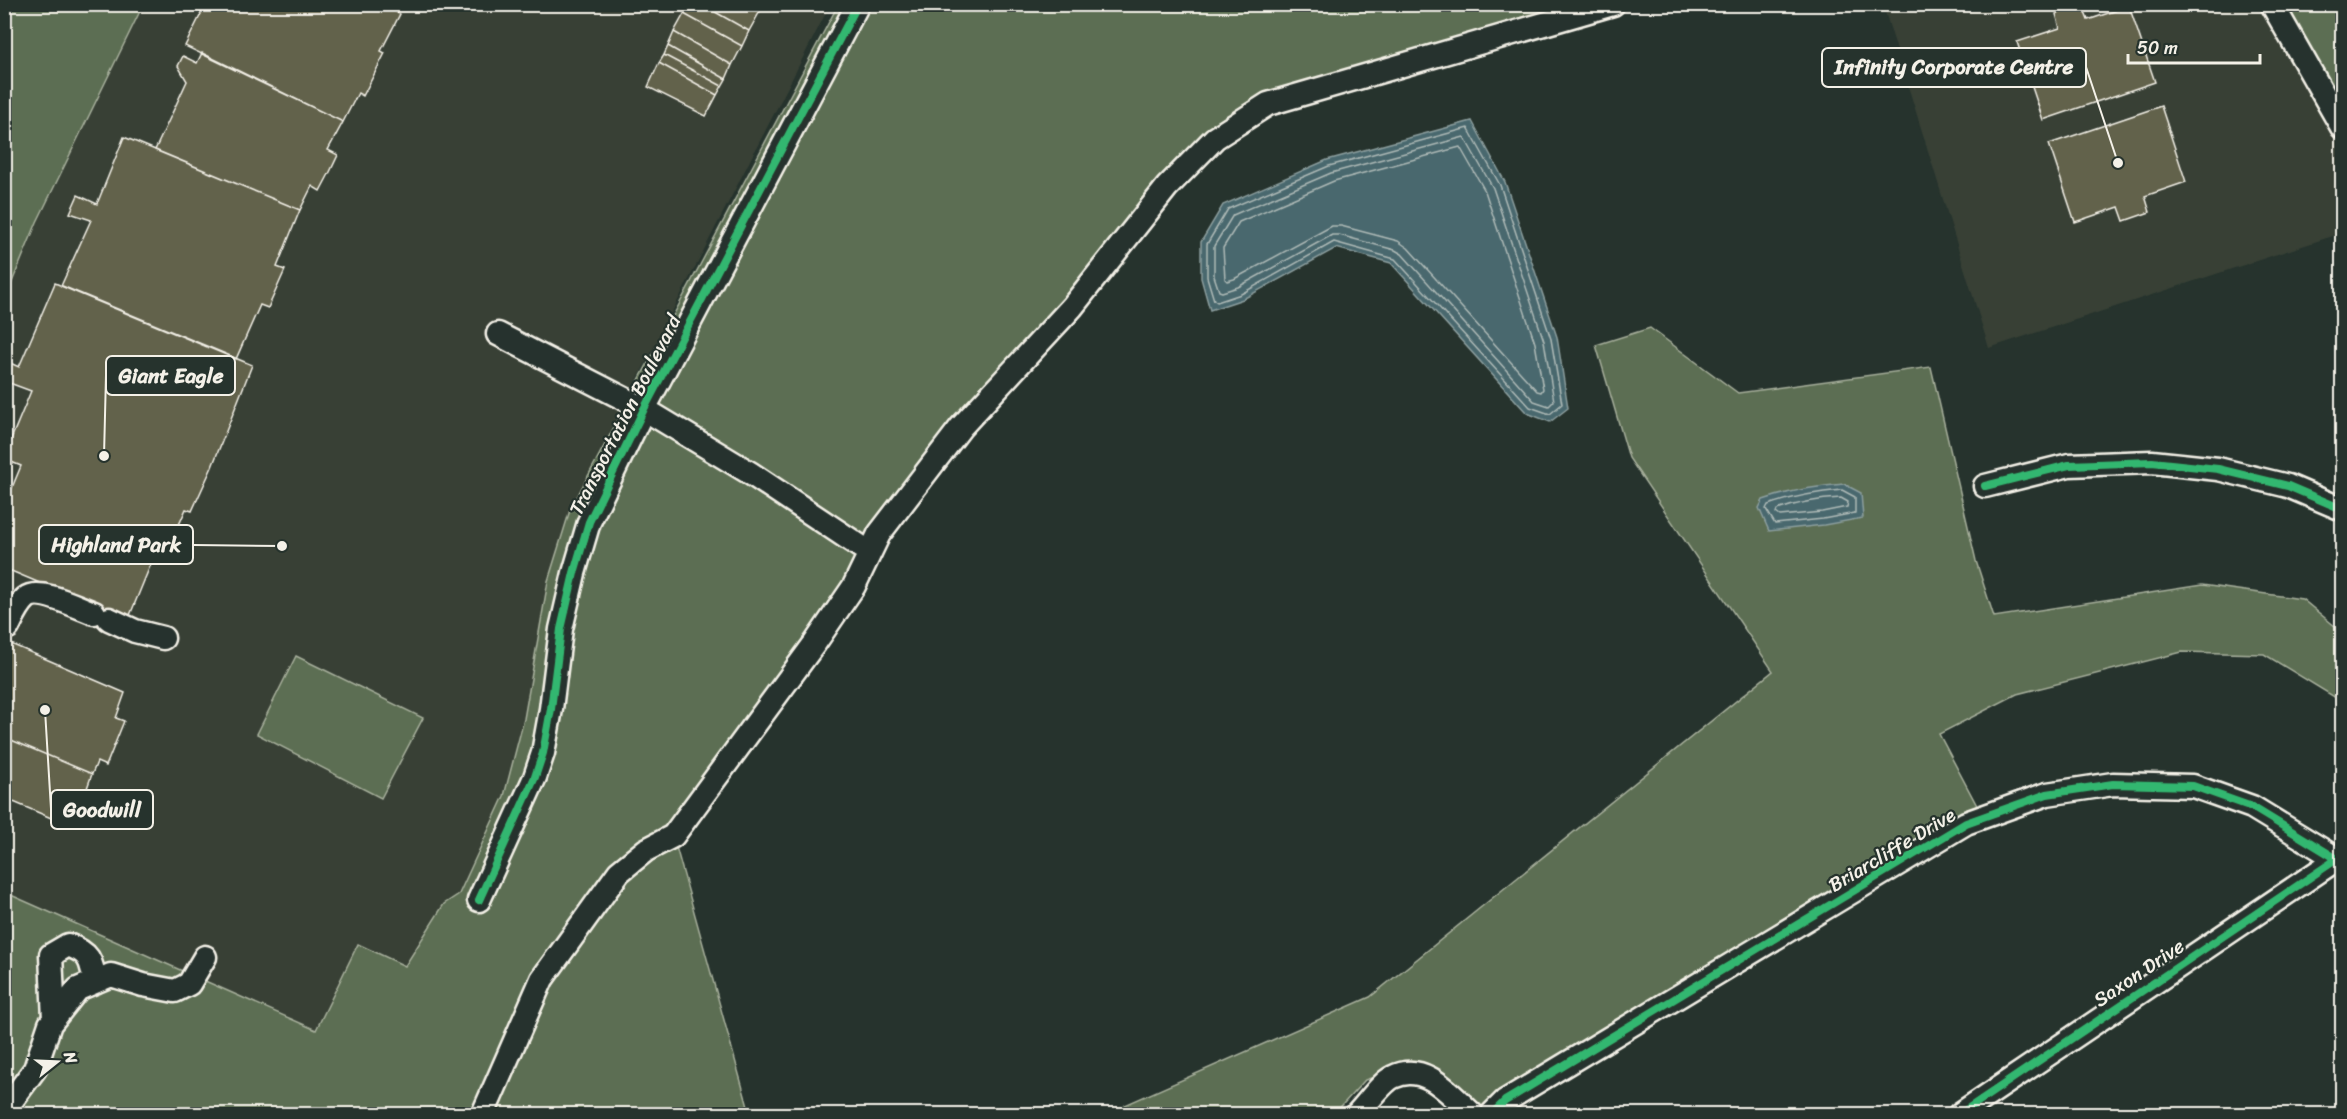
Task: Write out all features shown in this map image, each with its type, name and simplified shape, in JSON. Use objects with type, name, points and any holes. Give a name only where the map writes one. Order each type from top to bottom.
[{"type":"street","name":"Transportation Boulevard","points":[[480,900],[536,777],[543,753],[562,620],[589,522],[644,409],[858,4]]},
{"type":"street","points":[[483,1114],[542,980],[574,932],[620,872],[646,850],[672,836],[815,643],[854,586],[879,534],[961,427],[1072,307],[1167,188],[1215,138],[1268,104],[1613,4]]},
{"type":"street","points":[[2272,4],[2343,127]]},
{"type":"street","points":[[498,334],[644,409],[750,473],[870,553]]},
{"type":"street","points":[[1985,486],[2069,465],[2152,462],[2218,469],[2241,474],[2288,486],[2343,509]]},
{"type":"street","points":[[8,627],[25,599],[34,594],[45,595],[135,631],[164,638]]},
{"type":"street","name":"Briarcliffe Drive","points":[[1492,1114],[1505,1101],[1966,824],[2047,794],[2113,784],[2193,786],[2252,807],[2340,861]]},
{"type":"street","name":"Saxon Drive","points":[[1960,1114],[2340,861]]},
{"type":"street","points":[[54,1019],[51,955],[68,945],[83,950],[91,961],[95,982]]},
{"type":"street","points":[[4,1111],[35,1069],[50,1024],[78,988],[111,975],[143,985],[176,991],[189,984],[205,957]]},
{"type":"street","points":[[1357,1114],[1392,1077],[1415,1071],[1432,1078],[1473,1114]]},
{"type":"shaded area","points":[[143,5],[830,5],[570,510],[548,581],[524,719],[504,796],[459,894],[444,904],[405,967],[358,944],[316,1030],[5,908],[5,299],[37,222]]},
{"type":"shaded area","points":[[1883,5],[2272,5],[2342,127],[2342,233],[1989,348]]},
{"type":"green space","points":[[5,4],[143,5],[37,222],[5,299]]},
{"type":"green space","points":[[838,5],[1613,5],[1314,90],[1215,138],[961,427],[673,836],[750,1114],[5,1114],[4,892],[316,1030],[358,944],[405,966],[444,904],[459,894],[504,796],[524,719],[548,581],[570,510]]},
{"type":"green space","points":[[2272,5],[2342,5],[2342,127]]},
{"type":"green space","points":[[1650,328],[1738,393],[1931,367],[1976,561],[1994,617],[2202,585],[2302,599],[2342,632],[2342,688],[2336,698],[2264,654],[2182,652],[2017,694],[1939,734],[1983,817],[1505,1101],[1473,1114],[1420,1062],[1365,1080],[1334,1114],[1119,1114],[1125,1105],[1370,997],[1773,671],[1629,458],[1596,345]]},
{"type":"green space","points":[[296,656],[423,718],[381,798],[257,734]]},
{"type":"water","points":[[1472,121],[1505,182],[1557,337],[1568,408],[1550,422],[1527,413],[1391,263],[1336,248],[1243,299],[1210,310],[1201,278],[1201,242],[1223,205],[1327,160]]},
{"type":"water","points":[[1844,484],[1861,493],[1863,518],[1769,531],[1759,508],[1763,500],[1803,489]]},
{"type":"building","points":[[188,4],[382,4],[400,14],[381,51],[385,53],[363,96],[358,93],[343,122],[185,46],[201,14]]},
{"type":"building","points":[[689,4],[701,4],[749,31],[742,46],[684,14]]},
{"type":"building","points":[[701,4],[764,4],[749,31]]},
{"type":"building","points":[[2082,5],[2088,20],[2129,6],[2155,82],[2043,120],[2017,42],[2060,28],[2056,14]]},
{"type":"building","points":[[684,14],[742,46],[732,65],[674,32]]},
{"type":"building","points":[[674,32],[732,65],[726,79],[668,46]]},
{"type":"building","points":[[668,46],[726,79],[722,86],[664,55]]},
{"type":"building","points":[[202,53],[343,122],[328,150],[338,155],[329,174],[320,191],[312,186],[300,210],[155,150],[187,81],[178,66],[183,56],[197,63]]},
{"type":"building","points":[[664,55],[722,86],[717,95],[659,63]]},
{"type":"building","points":[[659,63],[717,95],[706,116],[648,87]]},
{"type":"building","points":[[2161,106],[2186,182],[2145,196],[2150,212],[2124,221],[2119,207],[2075,222],[2049,144]]},
{"type":"building","points":[[124,137],[300,210],[277,267],[285,270],[268,308],[260,305],[236,359],[61,286],[91,220],[70,213],[78,195],[97,204]]},
{"type":"building","points":[[55,283],[252,365],[192,511],[186,509],[174,536],[164,532],[128,620],[106,629],[91,623],[97,607],[4,568],[4,507],[21,466],[4,459],[4,456],[31,391],[4,381],[4,372],[8,362],[19,367]]},
{"type":"building","points":[[4,641],[125,693],[116,718],[124,721],[106,766],[97,762],[92,774],[4,737]]},
{"type":"building","points":[[4,737],[92,774],[78,814],[76,813],[70,826],[4,798]]},
{"type":"cycle path","points":[[479,900],[535,777],[543,753],[561,629],[589,522],[644,409],[858,4]]},
{"type":"cycle path","points":[[1985,486],[2069,465],[2152,462],[2218,469],[2288,486],[2342,509]]},
{"type":"cycle path","points":[[1492,1114],[1505,1101],[1966,823],[2047,794],[2113,784],[2193,786],[2252,807],[2342,862]]},
{"type":"cycle path","points":[[1960,1114],[2337,859]]},
{"type":"place","name":"Infinity Corporate Centre","points":[[2118,163]]},
{"type":"place","name":"Giant Eagle","points":[[104,456]]},
{"type":"place","name":"Highland Park","points":[[282,546]]},
{"type":"place","name":"Goodwill","points":[[45,710]]}]
